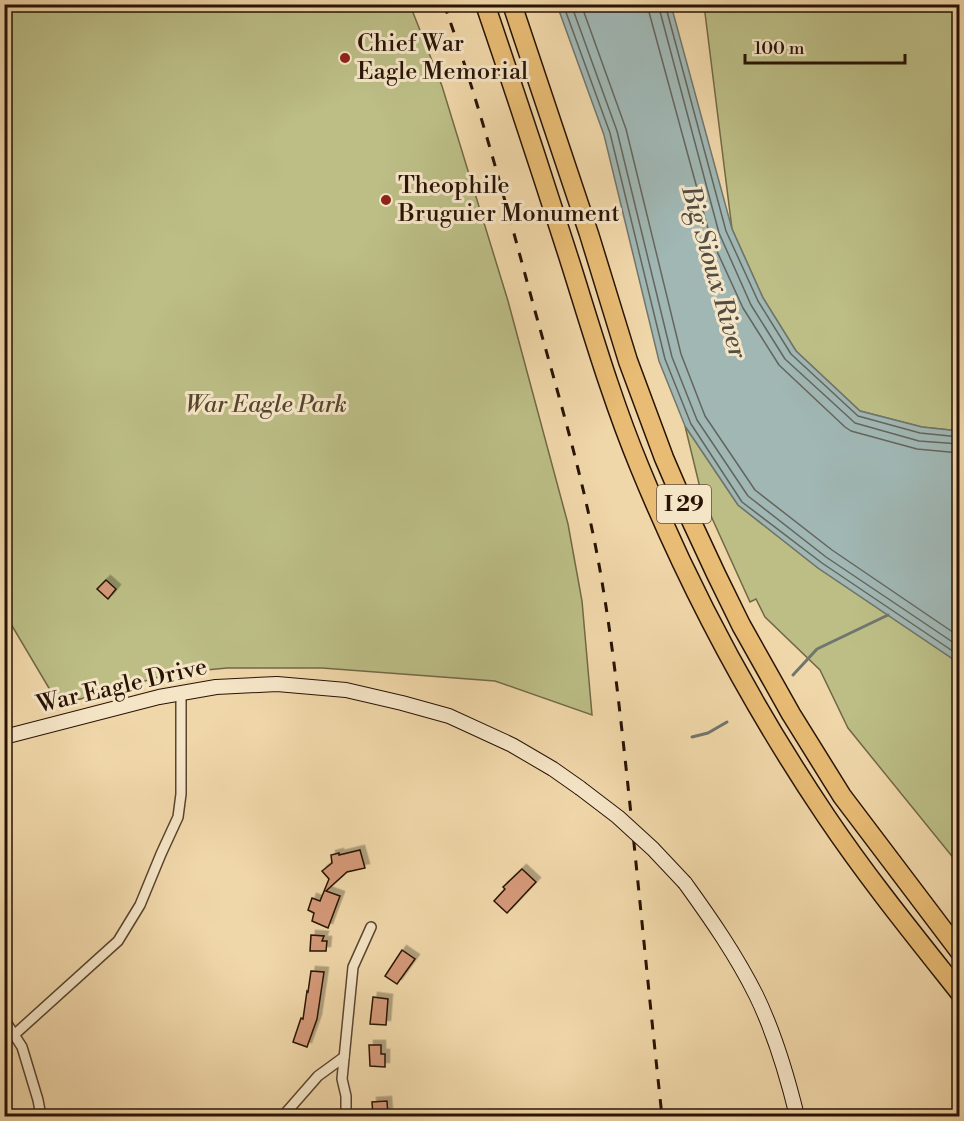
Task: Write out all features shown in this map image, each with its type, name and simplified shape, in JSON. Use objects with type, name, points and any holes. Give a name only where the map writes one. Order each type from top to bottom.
[{"type":"highway","name":"I 29","points":[[485,4],[602,365],[639,467],[675,549],[742,681],[827,818],[894,911],[960,993]]},
{"type":"highway","name":"I 29","points":[[512,4],[589,234],[628,361],[688,516],[741,625],[790,714],[842,796],[960,952]]},
{"type":"main road","name":"War Eagle Drive","points":[[4,737],[159,696],[216,687],[277,684],[346,690],[402,703],[449,716],[512,745],[553,769],[618,817],[685,883],[726,942],[756,995],[778,1049],[797,1116]]},
{"type":"street","points":[[14,1035],[118,941],[140,905],[178,817],[181,794],[181,693]]},
{"type":"street","points":[[346,1116],[346,1096],[342,1079],[353,967],[371,927]]},
{"type":"street","points":[[4,1019],[21,1047],[41,1116]]},
{"type":"street","points":[[283,1116],[318,1076],[344,1057]]},
{"type":"green space","name":"War Eagle Park","points":[[5,5],[410,5],[442,86],[508,301],[568,524],[582,601],[592,715],[495,681],[322,668],[227,668],[185,672],[59,705],[5,614]]},
{"type":"green space","points":[[704,5],[959,5],[959,431],[922,427],[860,411],[796,351],[763,298],[732,229]]},
{"type":"green space","points":[[685,426],[738,505],[818,568],[959,663],[959,863],[848,728],[820,670],[765,617],[756,599],[750,602],[702,496]]},
{"type":"water","name":"Big Sioux River","points":[[557,5],[671,5],[732,229],[763,298],[796,351],[860,411],[922,427],[959,431],[959,663],[818,568],[738,505],[685,426],[659,361],[604,135]]},
{"type":"building","points":[[106,580],[116,589],[108,599],[97,589]]},
{"type":"building","points":[[360,850],[365,868],[347,872],[326,891],[340,896],[328,928],[312,921],[314,913],[308,910],[312,898],[320,901],[329,879],[322,871],[332,863],[331,855]]},
{"type":"building","points":[[522,869],[536,882],[507,913],[494,901],[505,889],[503,887]]},
{"type":"building","points":[[311,935],[324,936],[322,941],[327,941],[326,951],[310,951]]},
{"type":"building","points":[[402,950],[415,959],[397,984],[385,976]]},
{"type":"building","points":[[311,971],[324,972],[317,1019],[307,1047],[293,1042],[301,1018],[303,1019]]},
{"type":"building","points":[[373,997],[388,999],[386,1025],[370,1024]]},
{"type":"building","points":[[369,1045],[381,1045],[381,1054],[385,1054],[385,1067],[370,1066]]},
{"type":"building","points":[[387,1101],[388,1116],[373,1116],[372,1102]]},
{"type":"waterway","points":[[793,675],[817,649],[888,615]]},
{"type":"waterway","points":[[692,737],[708,733],[727,722]]},
{"type":"railway","points":[[444,4],[503,195],[574,451],[591,522],[610,635],[620,717],[662,1116]]},
{"type":"place","name":"Chief War Eagle Memorial","points":[[345,58]]},
{"type":"place","name":"Theophile Bruguier Monument","points":[[386,200]]}]
